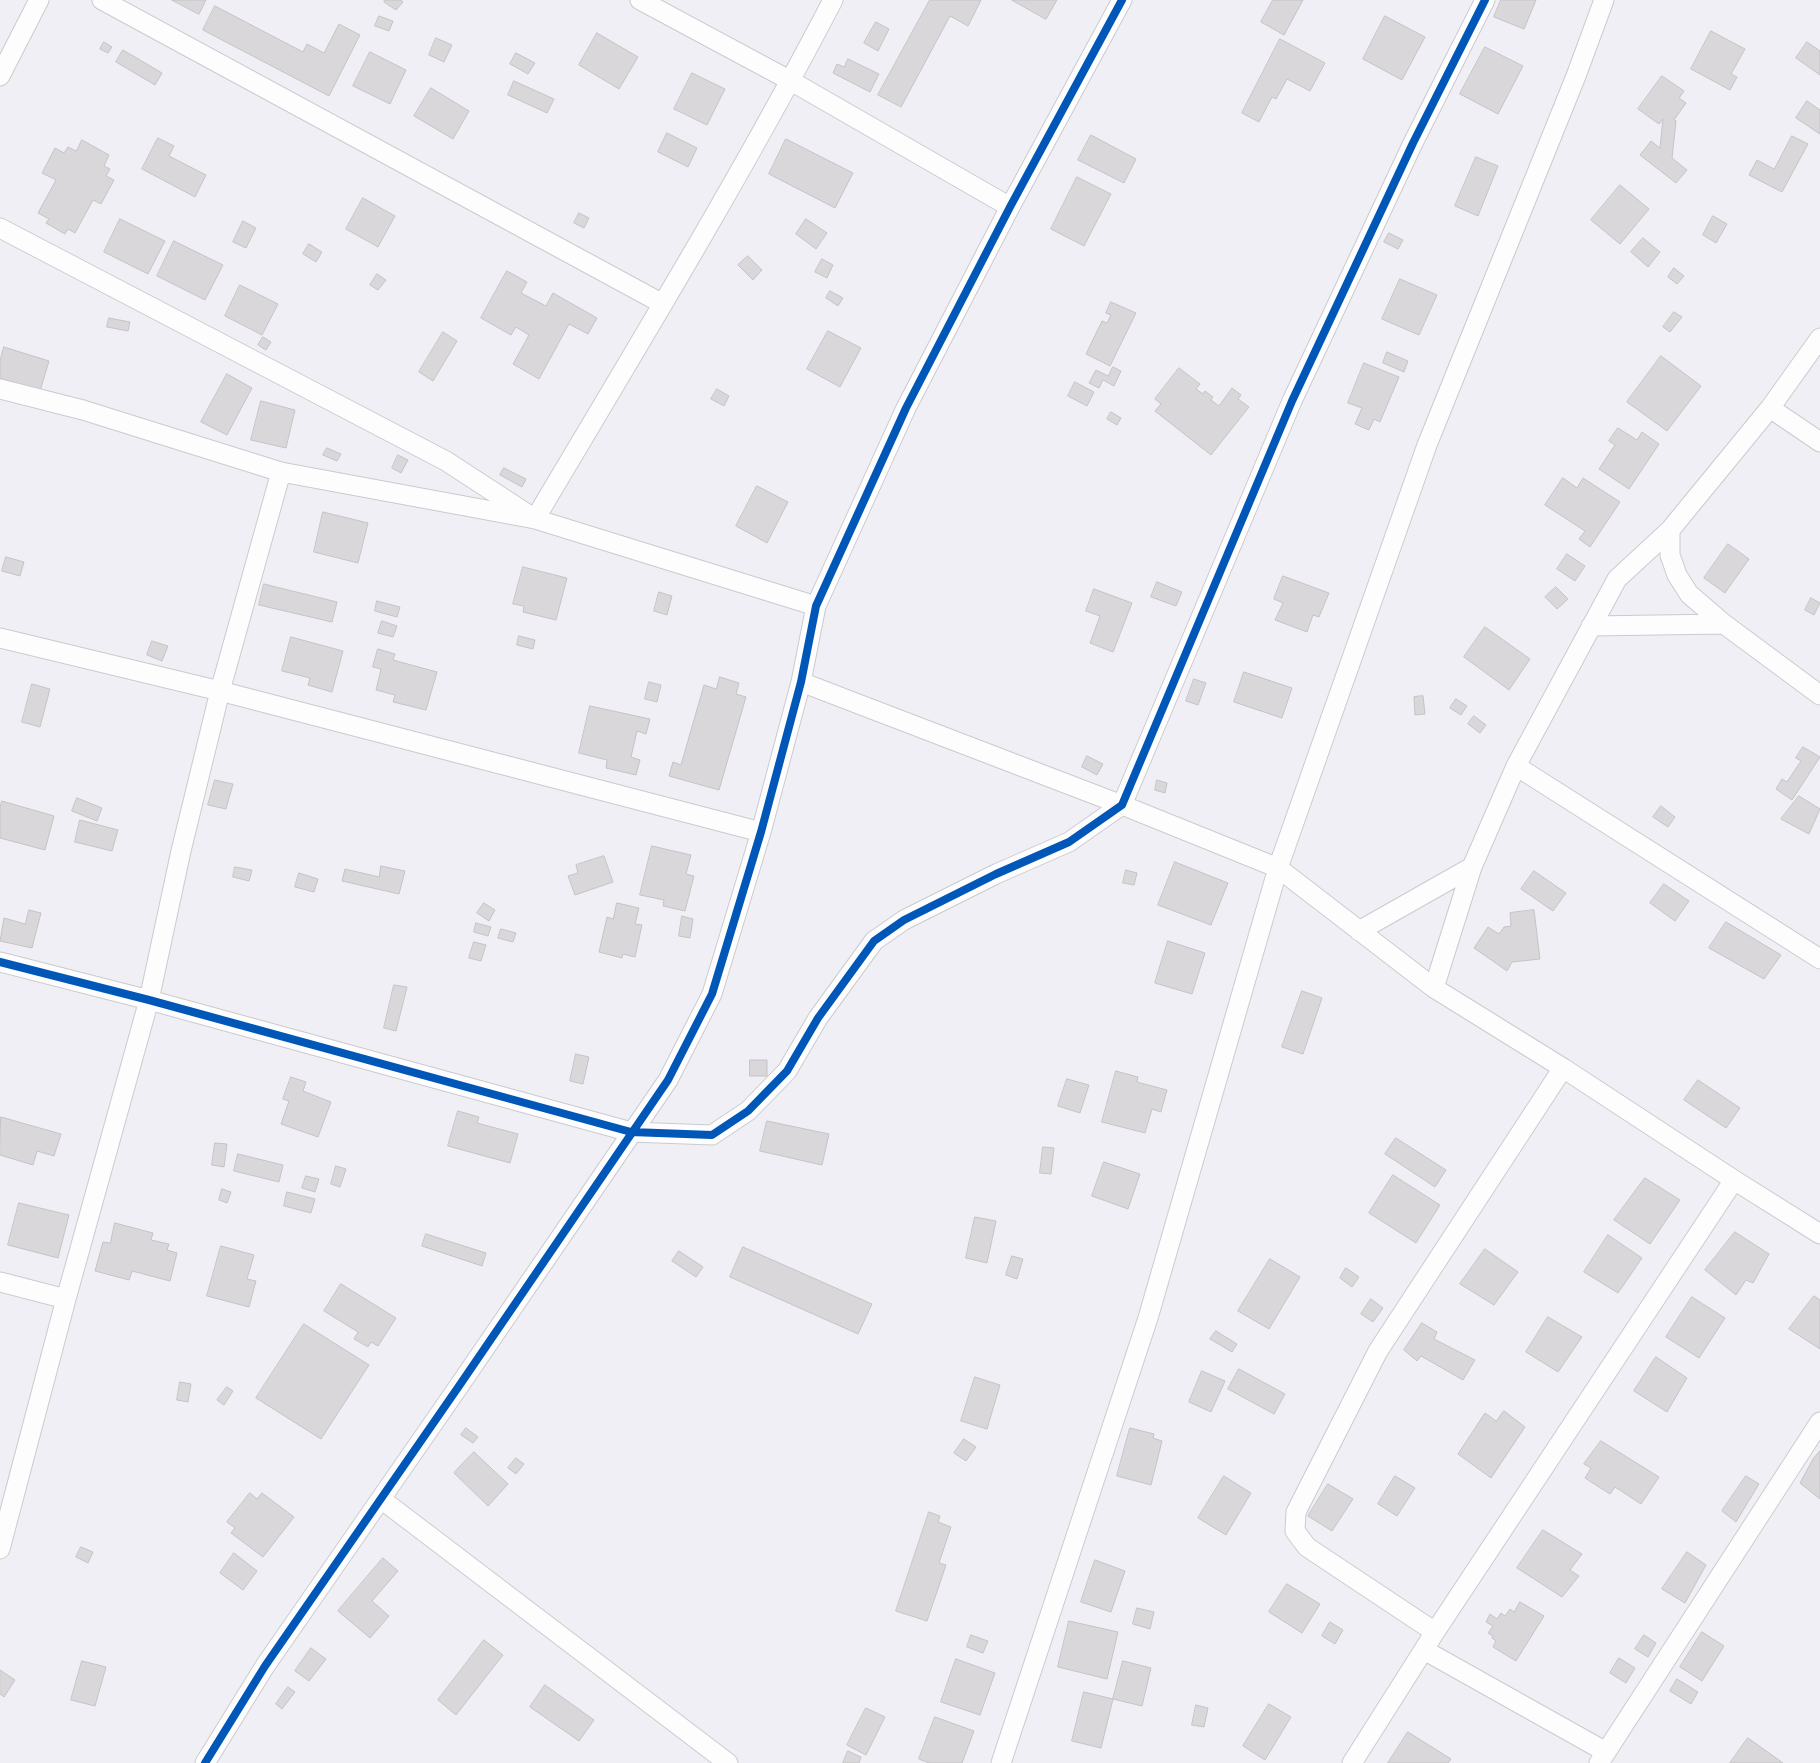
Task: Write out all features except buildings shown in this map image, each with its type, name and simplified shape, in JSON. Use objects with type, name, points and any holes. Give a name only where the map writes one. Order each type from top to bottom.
[{"type":"street","points":[[0,76],[39,0]]},
{"type":"street","points":[[102,0],[663,304]]},
{"type":"street","points":[[640,0],[791,81],[1010,207]]},
{"type":"street","points":[[535,519],[663,304],[791,81],[833,0]]},
{"type":"street","points":[[204,1763],[265,1666],[668,1080],[712,994],[761,832],[801,682],[816,606],[906,408],[1010,207],[1122,0]]},
{"type":"street","points":[[0,962],[149,1000],[631,1132],[712,1135],[748,1111],[787,1072],[818,1018],[874,941],[904,920],[1069,842],[1122,805],[1292,401],[1413,143],[1485,0]]},
{"type":"street","points":[[1001,1763],[1148,1318],[1278,868],[1427,445],[1576,76],[1604,0]]},
{"type":"street","points":[[0,228],[446,461],[535,519]]},
{"type":"street","points":[[1434,988],[1472,867],[1516,766],[1617,579],[1670,530],[1770,408],[1820,338]]},
{"type":"street","points":[[0,389],[83,410],[281,472],[535,519],[816,606]]},
{"type":"street","points":[[1770,408],[1820,442]]},
{"type":"street","points":[[0,1550],[66,1299],[149,1000],[181,851],[220,691],[281,472]]},
{"type":"street","points":[[1670,530],[1670,555],[1677,575],[1689,594],[1724,624],[1820,695]]},
{"type":"street","points":[[1591,626],[1724,624]]},
{"type":"street","points":[[0,638],[220,691],[761,832]]},
{"type":"street","points":[[801,682],[1122,805],[1278,868],[1434,988],[1563,1068],[1820,1234]]},
{"type":"street","points":[[1516,766],[1820,959]]},
{"type":"street","points":[[1360,931],[1472,867]]},
{"type":"street","points":[[1435,1632],[1307,1547],[1295,1531],[1296,1512],[1378,1351],[1563,1068]]},
{"type":"street","points":[[1352,1763],[1435,1632],[1734,1180]]},
{"type":"street","points":[[0,1282],[66,1299]]},
{"type":"street","points":[[1424,1650],[1603,1758],[1820,1422]]},
{"type":"street","points":[[381,1499],[728,1763]]},
{"type":"cycle path","points":[[205,1763],[265,1666],[668,1080],[712,994],[761,832],[801,682],[816,606],[906,408],[1010,207],[1122,0]]},
{"type":"cycle path","points":[[0,962],[149,1000],[631,1132],[712,1135],[748,1111],[787,1071],[818,1018],[874,941],[904,920],[996,874],[1069,842],[1122,805],[1292,401],[1413,143],[1485,0]]}]
